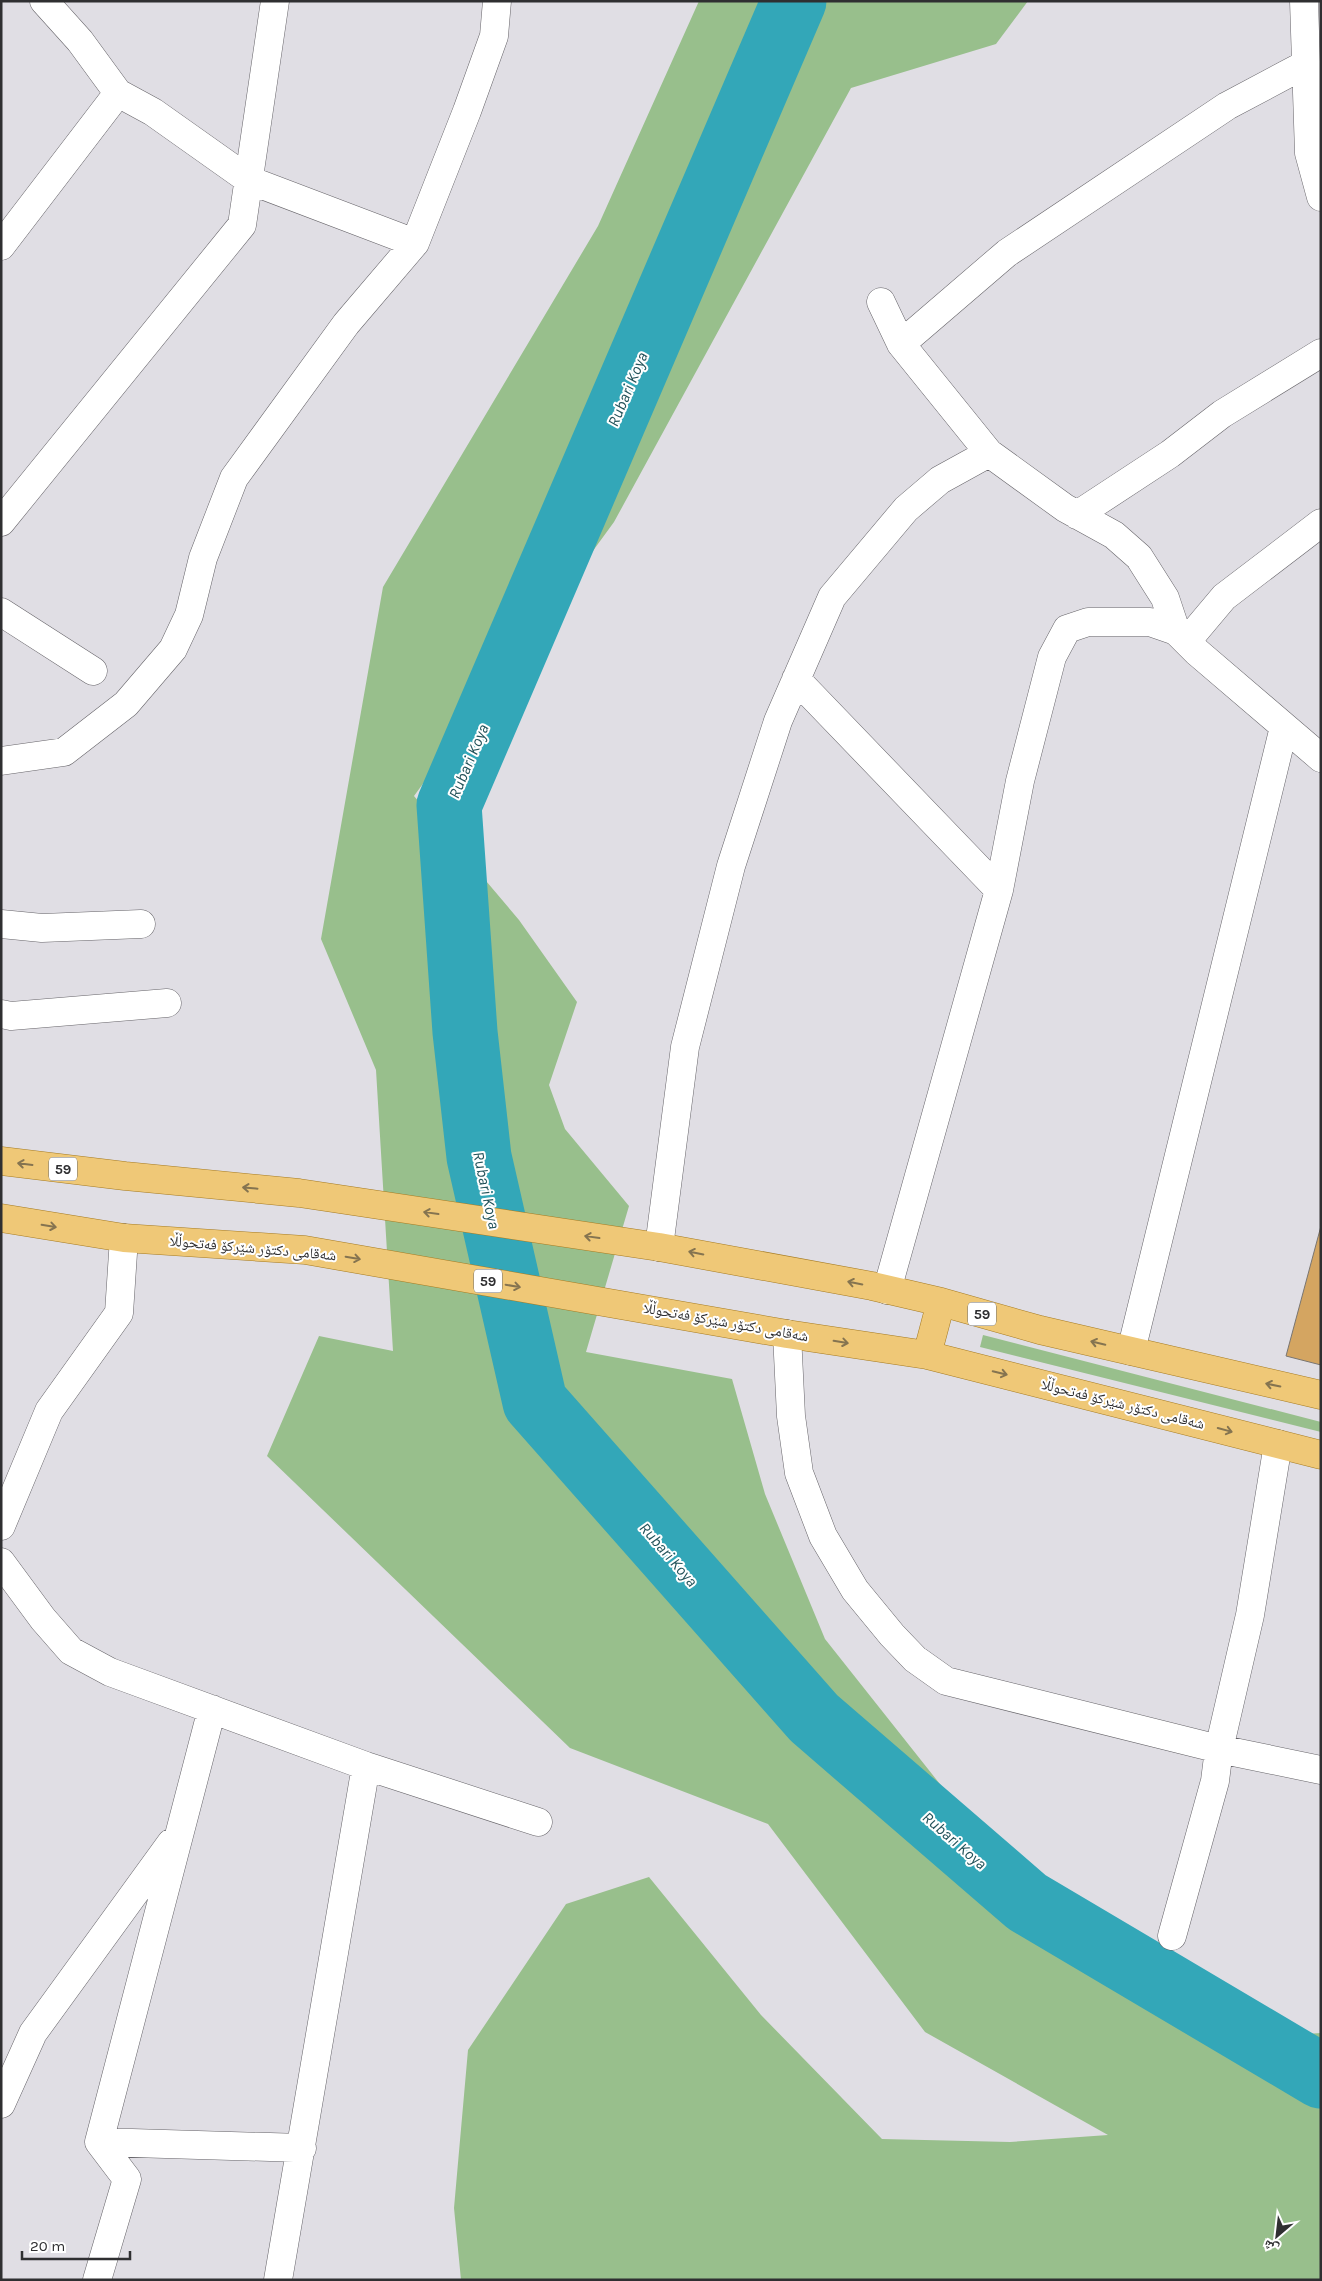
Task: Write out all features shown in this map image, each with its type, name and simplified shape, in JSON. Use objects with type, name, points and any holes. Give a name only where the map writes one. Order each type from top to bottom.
[{"type":"main road","name":"59","points":[[1,1161],[125,1176],[299,1193],[650,1245],[941,1302],[1040,1330],[1321,1395]]},
{"type":"main road","name":"59","points":[[1,1218],[124,1238]]},
{"type":"main road","name":"شەقامی دکتۆر شێرکۆ فەتحوڵڵا","points":[[124,1238],[305,1250],[787,1334],[927,1355],[1321,1455]]},
{"type":"main road","points":[[927,1355],[941,1302]]},
{"type":"street","points":[[44,1],[80,41],[118,93],[152,112],[249,180],[415,243]]},
{"type":"street","points":[[1,522],[242,225],[275,1]]},
{"type":"street","points":[[1,761],[64,752],[126,704],[173,649],[189,615],[203,558],[234,478],[346,324],[415,243],[467,111],[494,36],[497,1]]},
{"type":"street","points":[[1304,1],[1309,153],[1321,197]]},
{"type":"street","points":[[902,344],[1007,253],[1227,106],[1306,64]]},
{"type":"street","points":[[1,246],[118,93]]},
{"type":"street","points":[[881,302],[902,344],[989,453],[1017,476],[1077,515],[1114,535],[1139,557],[1165,598],[1182,636]]},
{"type":"street","points":[[1077,515],[1170,454],[1222,414],[1321,353]]},
{"type":"street","points":[[650,1245],[685,1047],[732,866],[778,721],[832,597],[906,509],[940,480],[989,453]]},
{"type":"street","points":[[1182,636],[1224,597],[1321,523]]},
{"type":"street","points":[[1,612],[93,671]]},
{"type":"street","points":[[887,1290],[999,890],[1020,780],[1052,657],[1067,629],[1088,622],[1150,622],[1182,636],[1321,758]]},
{"type":"street","points":[[796,679],[999,890]]},
{"type":"street","points":[[1131,1351],[1284,726]]},
{"type":"street","points":[[1,924],[42,928],[141,924]]},
{"type":"street","points":[[1,1014],[11,1016],[168,1003]]},
{"type":"street","points":[[1,1526],[49,1411],[119,1313],[124,1238]]},
{"type":"street","points":[[787,1334],[791,1416],[799,1473],[823,1536],[855,1590],[892,1635],[914,1658],[946,1682],[1219,1749],[1321,1770]]},
{"type":"street","points":[[1172,1936],[1215,1781],[1219,1749],[1250,1615],[1278,1444]]},
{"type":"street","points":[[1,1562],[43,1619],[71,1651],[110,1672],[366,1766],[538,1822]]},
{"type":"street","points":[[99,2142],[212,1710]]},
{"type":"street","points":[[278,2280],[366,1766]]},
{"type":"street","points":[[1,2104],[33,2034],[181,1830]]},
{"type":"street","points":[[99,2142],[302,2148]]},
{"type":"street","points":[[98,2280],[127,2179],[99,2142]]},
{"type":"green space","points":[[699,1],[1028,1],[996,44],[851,88],[614,522],[414,796],[519,920],[577,1002],[549,1085],[565,1129],[629,1206],[586,1352],[732,1379],[765,1494],[825,1639],[1012,1875],[1290,2035],[1321,2033],[1321,2280],[461,2280],[454,2208],[468,2050],[566,1904],[649,1877],[761,2015],[882,2139],[1010,2142],[1108,2135],[925,2032],[768,1824],[570,1748],[267,1456],[319,1336],[393,1351],[376,1070],[321,939],[383,587],[598,226]]},
{"type":"green space","points":[[983,1335],[1321,1422],[1321,1432],[980,1347]]},
{"type":"building","points":[[1321,1226],[1321,1365],[1286,1356]]},
{"type":"waterway","name":"Rubari Koya","points":[[794,1],[449,805],[465,1032],[479,1157],[535,1402],[814,1718],[1027,1902],[1321,2076]]}]
